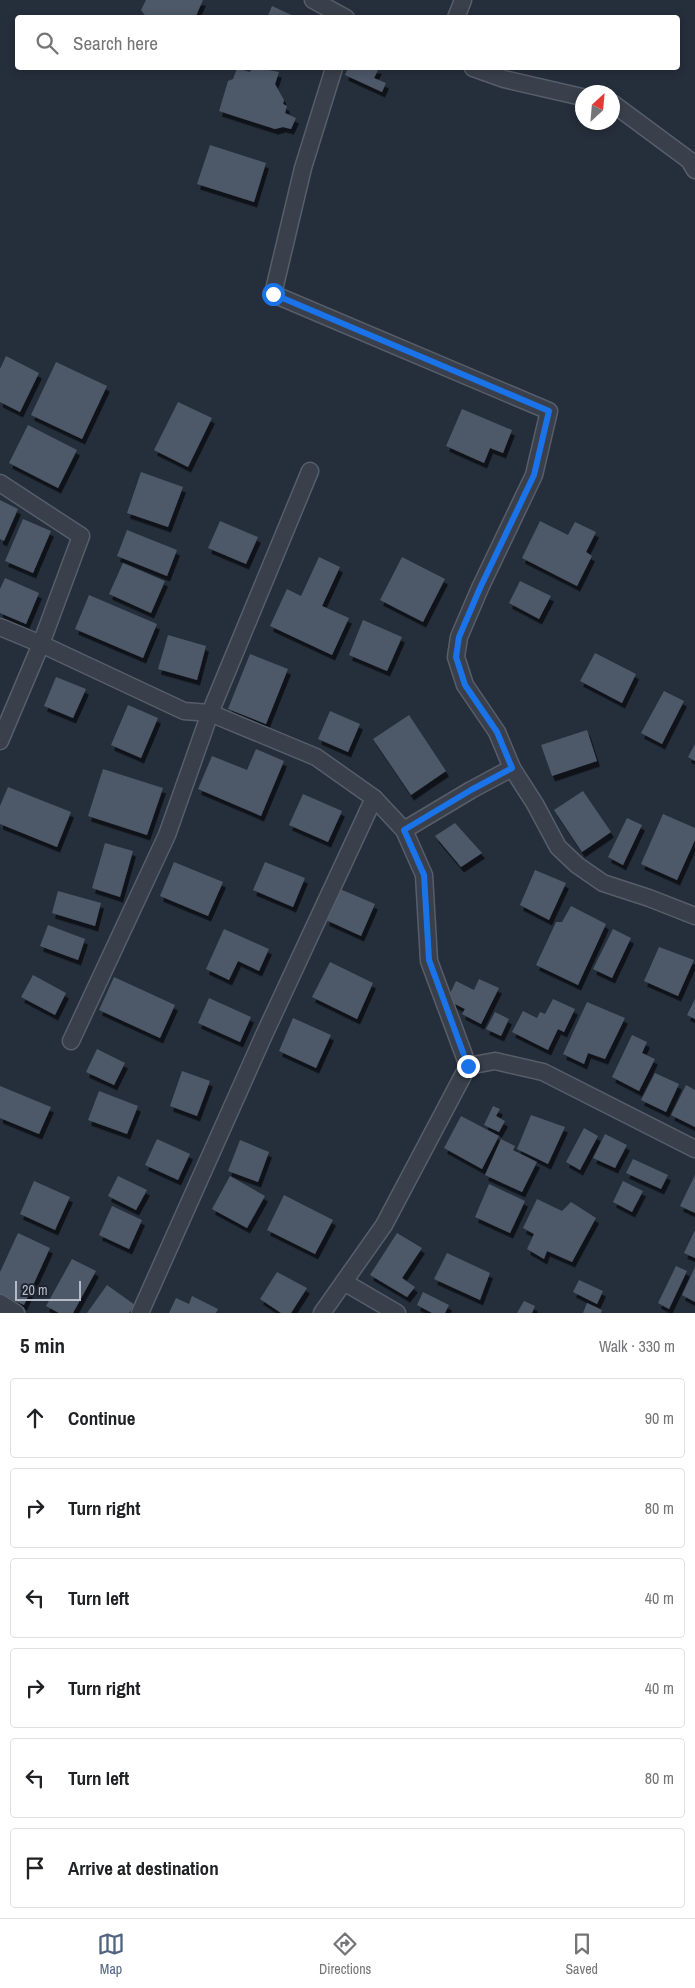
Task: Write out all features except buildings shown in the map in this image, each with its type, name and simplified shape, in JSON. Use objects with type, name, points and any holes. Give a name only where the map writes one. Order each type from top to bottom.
[{"type":"street","points":[[313,0],[340,15]]},
{"type":"street","points":[[457,15],[463,0]]},
{"type":"street","points":[[333,70],[303,168],[273,294],[549,411],[534,475],[476,596],[459,637],[456,657],[465,685],[497,732],[512,768],[535,804],[558,847],[578,865],[603,883],[695,916]]},
{"type":"street","points":[[479,70],[504,79],[575,94]]},
{"type":"street","points":[[620,109],[693,162]]},
{"type":"street","points":[[71,1041],[167,835],[210,713],[310,471]]},
{"type":"street","points":[[0,483],[80,536],[41,644],[0,741]]},
{"type":"street","points":[[0,627],[41,644],[184,711],[210,713],[316,757],[374,798],[404,830],[424,875],[429,960],[468,1066],[384,1225],[322,1313]]},
{"type":"street","points":[[404,830],[512,768]]},
{"type":"street","points":[[140,1313],[264,1035],[374,798]]},
{"type":"street","points":[[468,1066],[495,1060],[543,1072],[695,1149]]},
{"type":"street","points":[[344,1282],[397,1313]]},
{"type":"street","points":[[0,1303],[16,1313]]},
{"type":"route","points":[[273,294],[549,411],[534,475],[480,588],[459,637],[456,657],[465,685],[497,732],[512,768],[404,830],[424,875],[429,960],[468,1066]]}]
